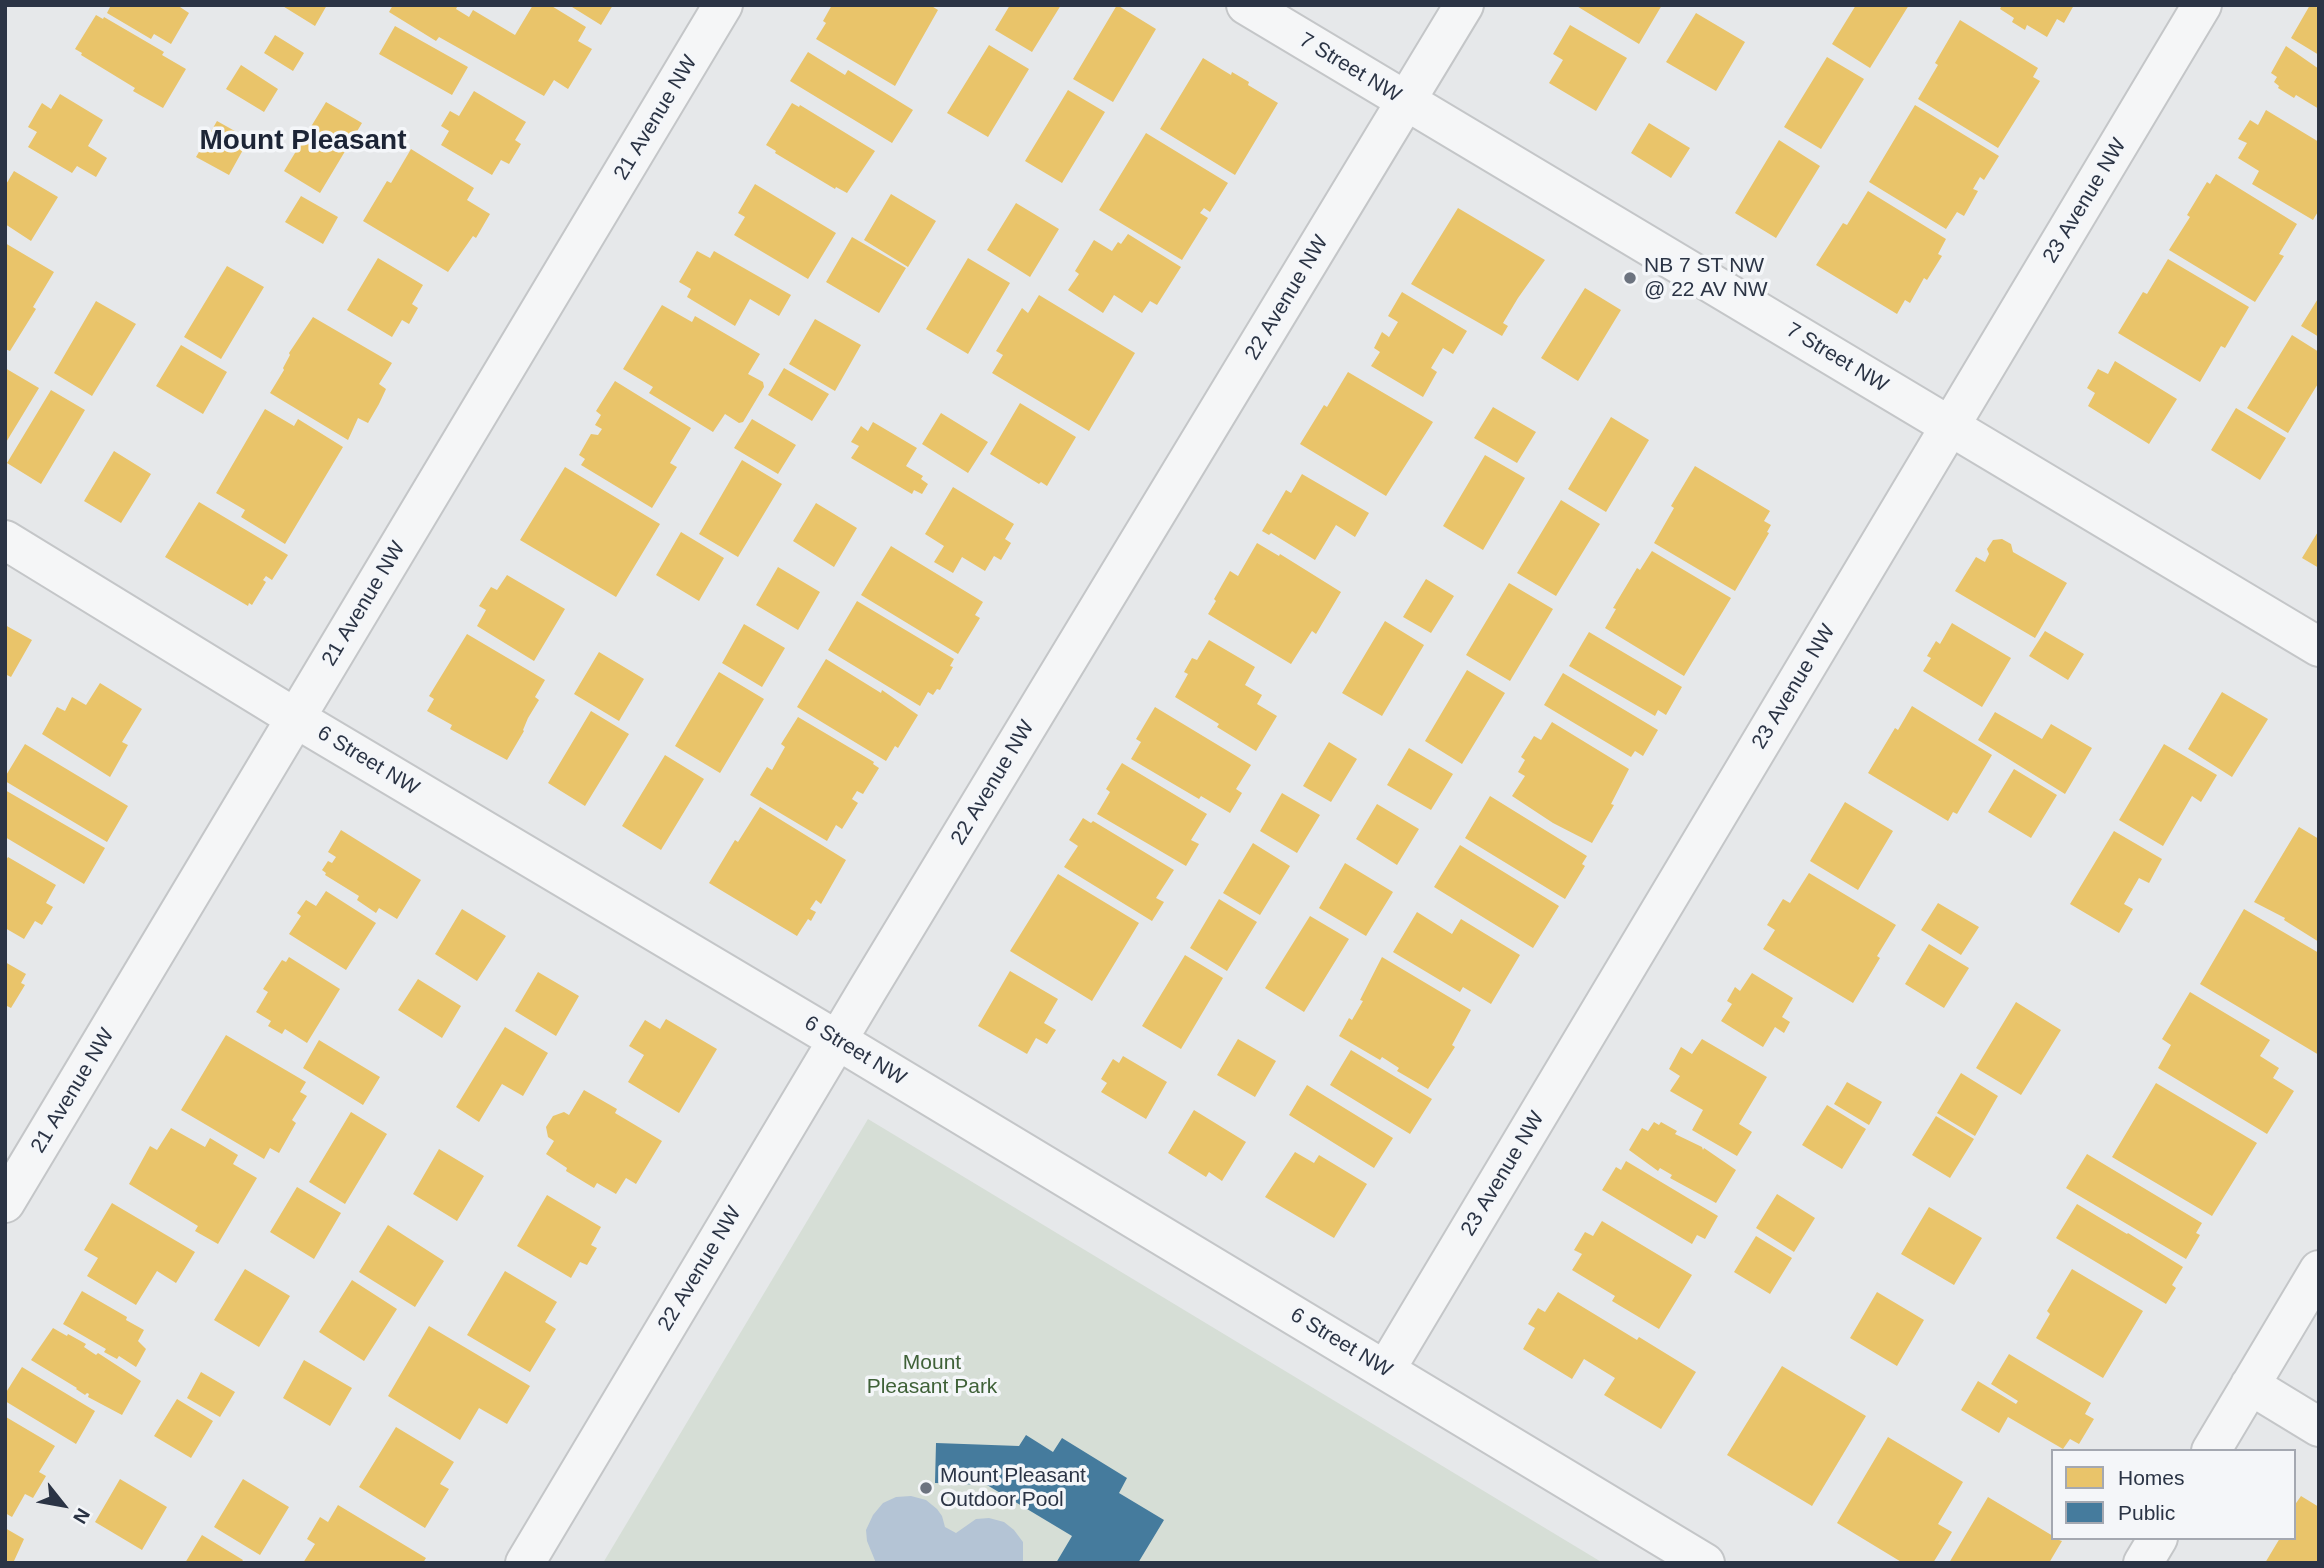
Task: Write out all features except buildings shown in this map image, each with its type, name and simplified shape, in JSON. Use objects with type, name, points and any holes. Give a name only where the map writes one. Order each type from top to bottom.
[{"type":"street","name":"21 Avenue NW","points":[[5,1203],[723,5]]},
{"type":"street","name":"7 Street NW","points":[[1246,5],[2319,647]]},
{"type":"street","name":"22 Avenue NW","points":[[525,1563],[837,1040],[1464,5]]},
{"type":"street","name":"23 Avenue NW","points":[[1386,1369],[2202,5]]},
{"type":"street","name":"6 Street NW","points":[[5,540],[297,719],[1386,1369],[1705,1563]]},
{"type":"street","points":[[2212,1449],[2319,1270]]},
{"type":"street","points":[[2250,1385],[2319,1427]]},
{"type":"street","points":[[2143,1563],[2157,1540]]},
{"type":"green space","name":"Mount Pleasant Park","points":[[868,1119],[1603,1563],[603,1563]]},
{"type":"water","points":[[911,1496],[926,1500],[937,1509],[945,1527],[956,1533],[976,1519],[989,1518],[1004,1522],[1023,1542],[1023,1563],[876,1563],[867,1541],[866,1530],[873,1515],[883,1503],[896,1497]]},
{"type":"place","name":"NB 7 ST NW @ 22 AV NW","points":[[1630,278]]},
{"type":"place","name":"Mount Pleasant Outdoor Pool","points":[[926,1488]]},
{"type":"district","name":"Mount Pleasant","points":[[303,141]]}]
